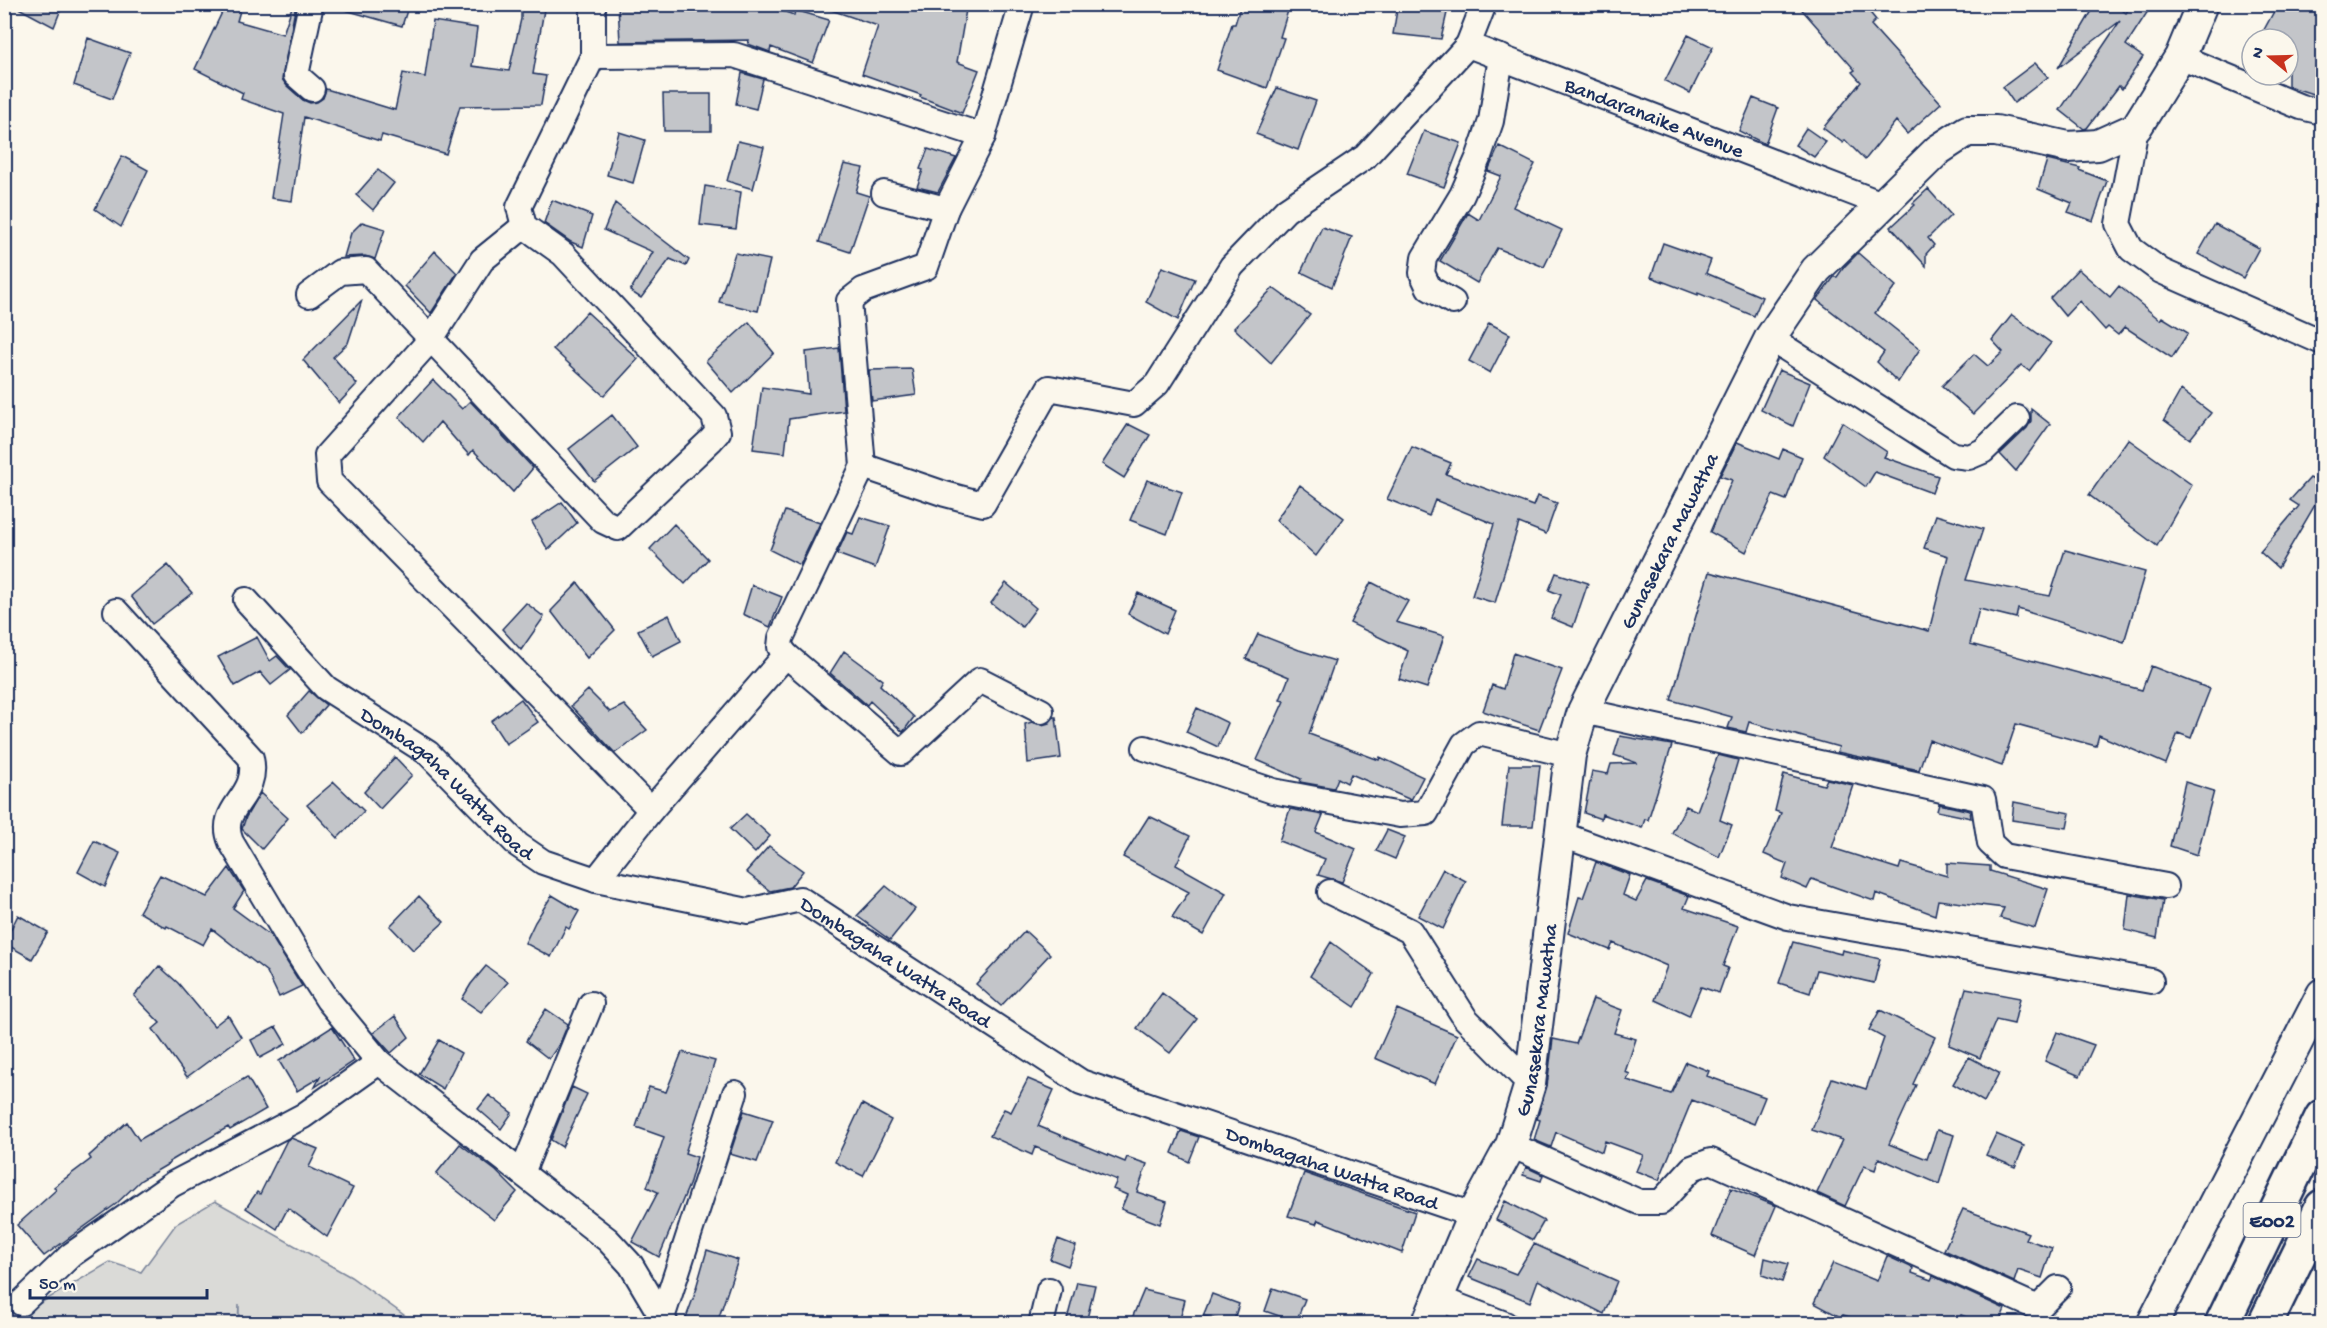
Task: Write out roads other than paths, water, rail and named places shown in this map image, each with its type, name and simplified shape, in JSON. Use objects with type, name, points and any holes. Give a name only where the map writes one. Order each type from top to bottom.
[{"type":"highway","name":"E002","points":[[2222,1323],[2322,1117]]},
{"type":"highway","name":"E002","points":[[2265,1323],[2322,1207]]},
{"type":"street","points":[[311,4],[296,75],[312,89]]},
{"type":"street","points":[[309,295],[340,272],[366,270],[603,521],[618,528],[711,440],[718,432],[714,416],[564,254],[524,226],[519,207],[593,56],[593,4]]},
{"type":"street","points":[[1022,4],[983,136],[946,209],[927,267],[863,290],[849,301],[863,466],[781,638],[780,647],[786,655],[901,753],[980,680],[1041,711]]},
{"type":"street","points":[[863,466],[945,494],[983,504],[1049,388],[1134,404],[1157,384],[1232,266],[1286,210],[1365,157],[1468,45],[1484,4]]},
{"type":"street","points":[[2202,4],[2180,57],[2136,128],[2118,224],[2131,249],[2161,271],[2322,342]]},
{"type":"street","name":"Bandaranaike Avenue","points":[[1468,45],[1882,204]]},
{"type":"street","points":[[593,56],[734,55],[983,136]]},
{"type":"street","points":[[1453,302],[1429,288],[1422,273],[1424,258],[1462,195],[1479,156],[1491,121],[1501,57]]},
{"type":"street","points":[[2180,57],[2301,107],[2322,112]]},
{"type":"street","name":"Gunasekara Mawatha","points":[[1432,1311],[1473,1215],[1511,1145],[1530,1084],[1570,755],[1583,711],[1770,338],[1816,270],[1938,150],[1967,131],[1996,131],[2068,147],[2098,145],[2136,128]]},
{"type":"street","points":[[884,193],[946,209]]},
{"type":"street","points":[[524,226],[483,260],[431,339],[327,455],[329,481],[651,810]]},
{"type":"street","points":[[1770,338],[1953,455],[1969,457],[1983,451],[2016,418]]},
{"type":"street","name":"Dombagaha Watta Road","points":[[246,600],[326,688],[428,753],[518,845],[543,862],[596,880],[748,911],[800,899],[1081,1082],[1473,1215]]},
{"type":"street","points":[[116,611],[251,759],[254,772],[243,799],[229,815],[226,831],[295,950],[328,1000],[379,1062],[608,1240],[631,1265],[664,1321]]},
{"type":"street","points":[[596,880],[651,810],[786,655]]},
{"type":"street","points":[[1583,711],[1983,799],[1990,843],[2004,856],[2166,886]]},
{"type":"street","points":[[1145,748],[1273,791],[1400,815],[1426,813],[1464,744],[1479,733],[1570,755]]},
{"type":"street","points":[[1560,834],[1788,917],[2151,981]]},
{"type":"street","points":[[1330,892],[1410,931],[1465,1017],[1530,1084]]},
{"type":"street","points":[[2152,1323],[2322,994]]},
{"type":"street","points":[[522,1173],[591,1004]]},
{"type":"street","points":[[21,1304],[71,1255],[173,1184],[303,1116],[379,1062]]},
{"type":"street","points":[[664,1321],[735,1093]]},
{"type":"street","points":[[1511,1145],[1639,1202],[1661,1202],[1692,1168],[1711,1161],[2038,1308],[2058,1287]]},
{"type":"street","points":[[1041,1323],[1049,1290]]},
{"type":"street","points":[[1432,1311],[1504,1323]]}]
